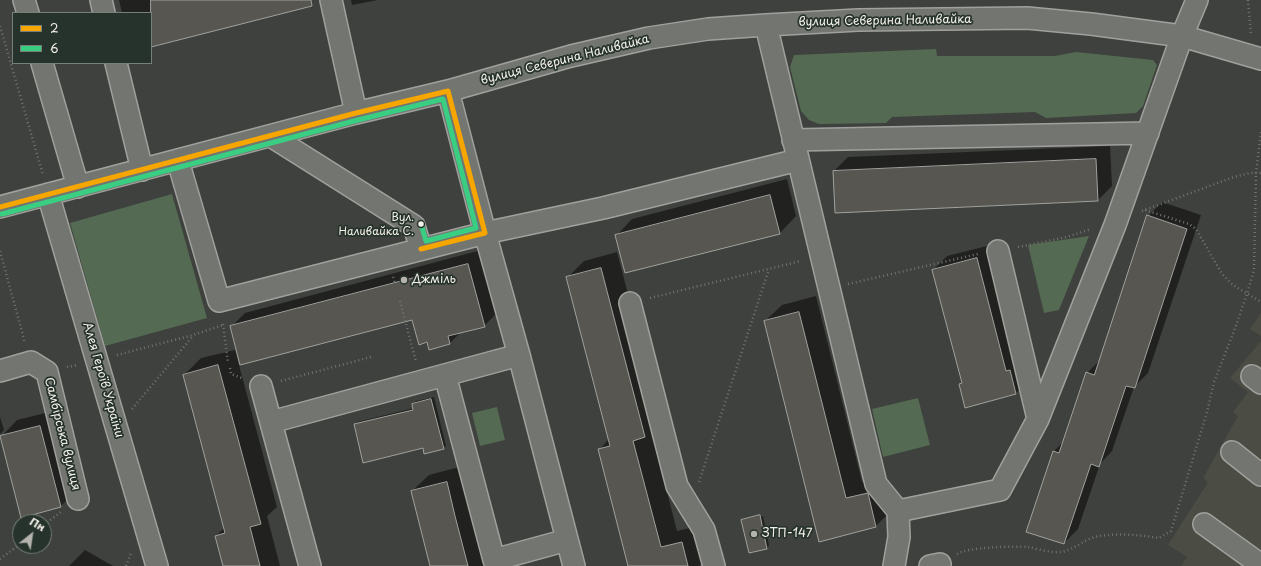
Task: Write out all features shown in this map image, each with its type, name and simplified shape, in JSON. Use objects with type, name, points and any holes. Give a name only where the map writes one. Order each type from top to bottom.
[{"type":"street","points":[[24,0],[28,12]]},
{"type":"street","points":[[101,0],[104,12]]},
{"type":"street","points":[[331,0],[356,113]]},
{"type":"street","points":[[898,511],[1000,490],[1038,419],[1115,224],[1182,36],[1197,0]]},
{"type":"street","name":"вулиця Северина Наливайка","points":[[0,207],[356,113],[448,91],[571,56],[649,38],[708,29],[1027,9],[1091,24],[1182,36],[1257,57]]},
{"type":"street","points":[[766,25],[876,484],[898,511],[899,537],[894,566]]},
{"type":"street","points":[[42,64],[78,187]]},
{"type":"street","points":[[116,64],[142,170]]},
{"type":"street","points":[[448,91],[574,566]]},
{"type":"street","points":[[793,140],[1148,133]]},
{"type":"street","points":[[271,136],[414,226],[421,249]]},
{"type":"street","points":[[178,161],[219,301],[485,233],[603,208],[798,160]]},
{"type":"street","name":"Алея Героїв України","points":[[48,194],[157,566]]},
{"type":"street","points":[[998,251],[1038,419]]},
{"type":"street","points":[[630,303],[677,486],[704,530],[714,566]]},
{"type":"street","points":[[271,422],[519,354]]},
{"type":"street","points":[[0,370],[39,367]]},
{"type":"street","name":"Самбірська вулиця","points":[[39,367],[78,499]]},
{"type":"street","points":[[445,375],[494,560],[567,540]]},
{"type":"street","points":[[261,386],[310,566]]},
{"type":"street","points":[[1232,452],[1261,475]]},
{"type":"street","points":[[1204,524],[1261,565]]},
{"type":"path","points":[[1248,0],[1257,57]]},
{"type":"path","points":[[0,26],[48,194]]},
{"type":"path","points":[[935,565],[962,551],[988,548],[1025,547],[1060,552],[1070,550],[1092,538],[1109,535],[1142,535],[1159,538],[1171,531],[1207,412],[1214,382],[1247,294],[1254,270],[1256,173],[1260,151],[1261,131]]},
{"type":"path","points":[[828,288],[1067,237],[1084,231],[1115,224],[1144,210],[1234,177],[1261,173]]},
{"type":"path","points":[[1144,210],[1189,224],[1196,229],[1222,274],[1233,285],[1261,302]]},
{"type":"path","points":[[0,251],[39,367],[97,360],[193,335],[223,325]]},
{"type":"path","points":[[630,303],[821,256]]},
{"type":"path","points":[[690,507],[769,269]]},
{"type":"path","points":[[219,301],[228,363]]},
{"type":"path","points":[[400,301],[421,381]]},
{"type":"path","points":[[117,428],[193,335]]},
{"type":"path","points":[[261,386],[371,357]]},
{"type":"path","points":[[0,559],[12,550]]},
{"type":"shaded area","points":[[1261,313],[1261,336],[1250,329]]},
{"type":"shaded area","points":[[1261,341],[1261,566],[1181,566],[1187,557],[1168,545],[1208,482],[1203,478],[1238,416],[1233,412],[1248,392],[1230,378]]},
{"type":"green space","points":[[936,49],[937,56],[1055,56],[1076,52],[1153,60],[1157,65],[1143,106],[1136,113],[1046,118],[1035,112],[892,117],[886,123],[819,124],[809,120],[801,111],[790,67],[794,55]]},
{"type":"green space","points":[[172,194],[207,318],[105,346],[70,223]]},
{"type":"green space","points":[[1089,236],[1059,310],[1044,313],[1028,245]]},
{"type":"green space","points":[[918,398],[930,445],[883,457],[872,409]]},
{"type":"green space","points":[[497,407],[505,440],[480,446],[472,413]]},
{"type":"building","points":[[151,0],[311,0],[312,6],[152,47]]},
{"type":"building","points":[[1096,159],[1098,201],[835,213],[833,171]]},
{"type":"building","points":[[770,195],[780,234],[625,273],[615,235]]},
{"type":"building","points":[[1147,215],[1187,229],[1135,388],[1126,386],[1099,467],[1091,464],[1064,544],[1026,532],[1053,451],[1059,453],[1086,372],[1094,375]]},
{"type":"building","points":[[977,258],[1006,371],[1010,370],[1016,394],[965,408],[959,384],[962,383],[932,270]]},
{"type":"building","points":[[468,264],[485,327],[448,336],[450,344],[429,350],[427,342],[419,345],[412,320],[240,365],[230,326]]},
{"type":"building","points":[[601,268],[645,437],[633,441],[661,547],[682,542],[688,566],[628,566],[598,449],[610,446],[566,277]]},
{"type":"building","points":[[799,312],[846,498],[868,493],[876,527],[819,542],[764,321]]},
{"type":"building","points":[[218,365],[261,524],[250,527],[260,566],[223,566],[215,536],[225,533],[183,375]]},
{"type":"building","points":[[431,399],[444,449],[424,454],[423,448],[363,463],[354,424],[413,410],[412,404]]},
{"type":"building","points":[[40,426],[61,507],[36,514],[20,514],[0,436]]},
{"type":"building","points":[[447,482],[468,566],[430,566],[411,491]]},
{"type":"building","name":"ЗТП-147","points":[[760,515],[767,549],[749,553],[741,520]]},
{"type":"transit line","name":"2","points":[[448,91],[485,233]]},
{"type":"transit line","name":"2","points":[[0,207],[356,113],[448,91]]},
{"type":"transit line","name":"6","points":[[2,214],[443,99],[476,228],[426,241],[421,224]]},
{"type":"transit line","name":"2","points":[[421,249],[485,233]]},
{"type":"place","name":"Вул. Наливайка С.","points":[[421,224]]},
{"type":"place","name":"Джміль","points":[[404,280]]},
{"type":"place","name":"ЗТП-147","points":[[754,534]]}]
